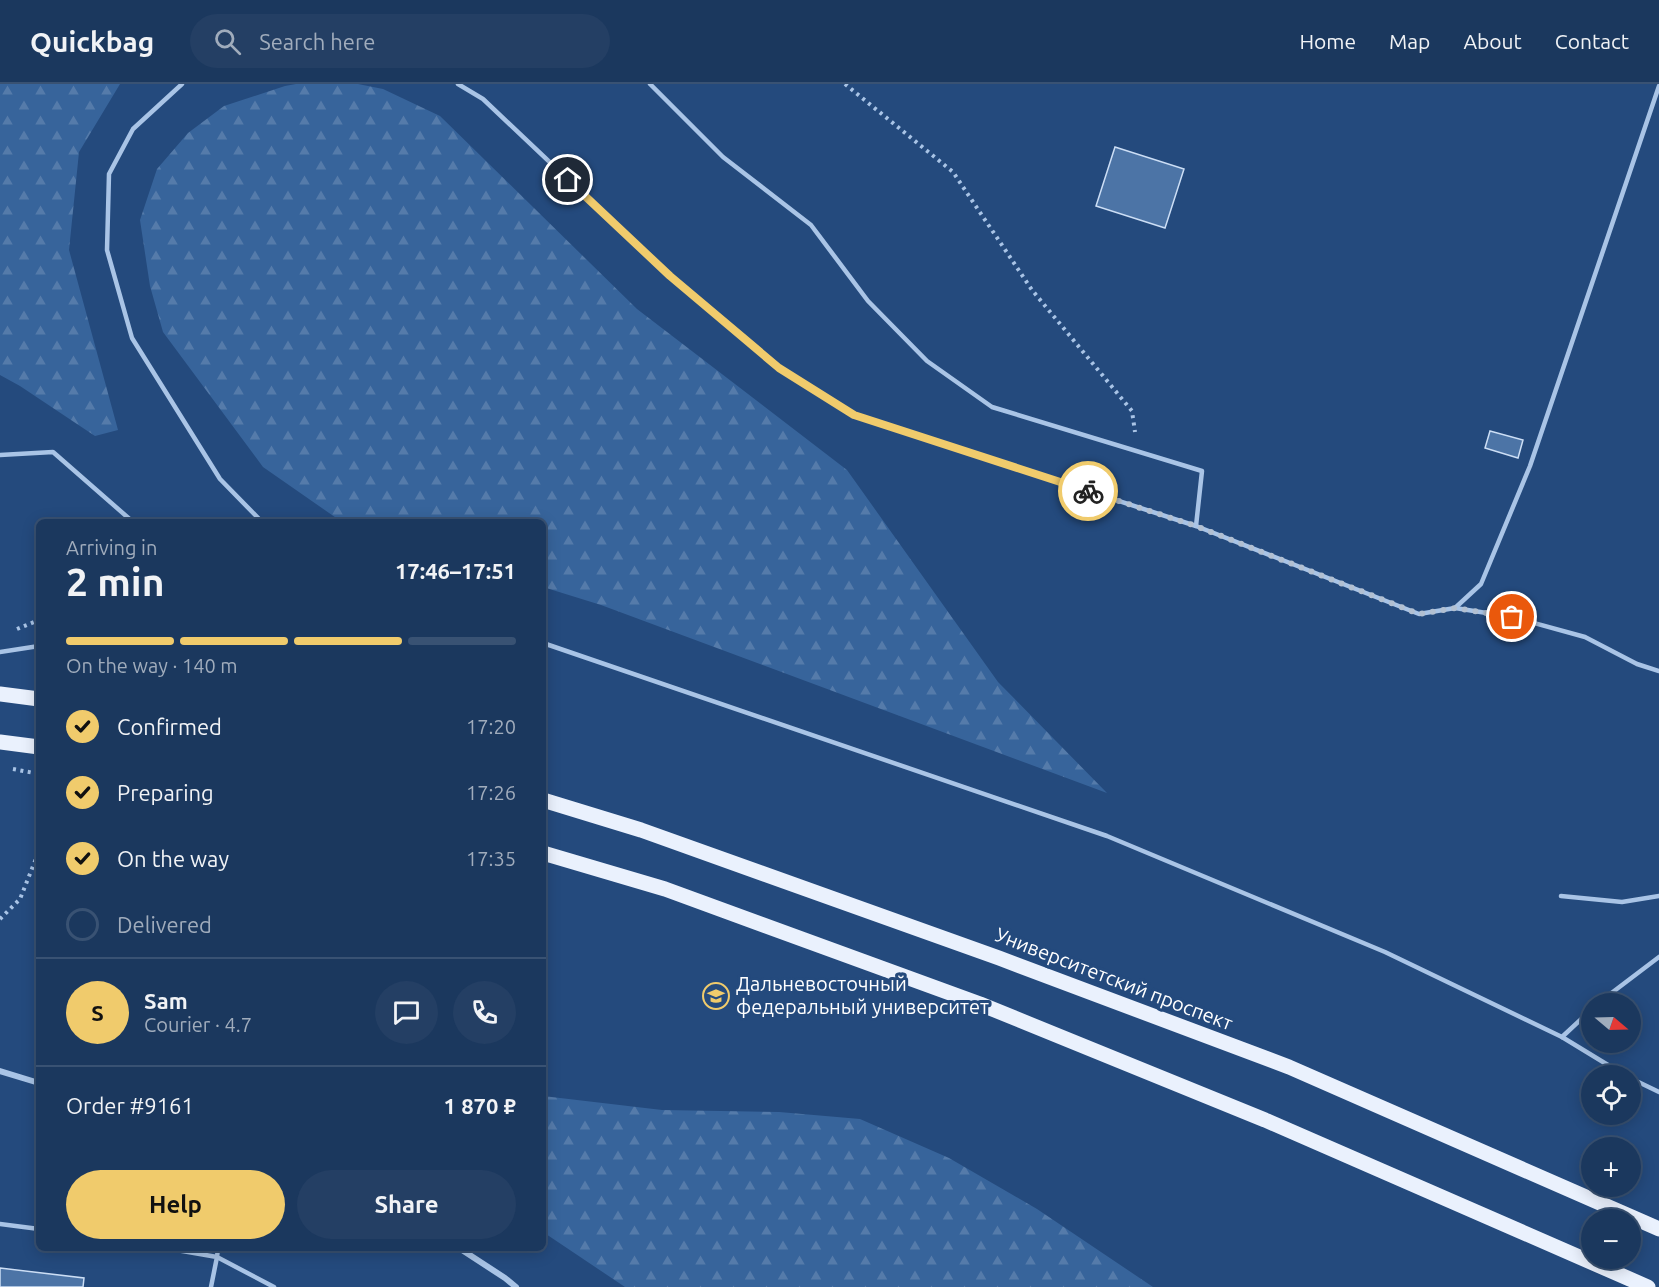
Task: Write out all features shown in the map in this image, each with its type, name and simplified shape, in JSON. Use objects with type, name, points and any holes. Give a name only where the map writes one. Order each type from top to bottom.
[{"type":"main road","points":[[0,694],[36,699]]},
{"type":"main road","points":[[0,742],[36,747]]},
{"type":"main road","name":"Университетский проспект","points":[[546,801],[641,830],[999,958],[1289,1067],[1659,1229]]},
{"type":"main road","points":[[546,854],[665,889],[981,1004],[1265,1120],[1648,1287]]},
{"type":"street","points":[[0,1071],[36,1082]]},
{"type":"street","points":[[464,1251],[516,1287]]},
{"type":"lane","points":[[182,84],[133,129],[109,174],[107,250],[132,338],[220,479],[259,519]]},
{"type":"lane","points":[[458,84],[483,99],[670,276],[779,368],[854,415],[1196,526],[1419,614],[1455,608],[1512,617],[1585,637],[1637,664],[1659,671]]},
{"type":"lane","points":[[651,84],[723,157],[811,225],[868,301],[927,361],[992,407],[1202,471],[1196,526]]},
{"type":"lane","points":[[1455,608],[1481,584],[1530,466],[1659,86]]},
{"type":"lane","points":[[0,455],[53,452],[130,519]]},
{"type":"lane","points":[[546,644],[1107,836],[1385,952],[1562,1037],[1608,1065]]},
{"type":"lane","points":[[0,652],[36,646]]},
{"type":"lane","points":[[1561,896],[1622,902],[1659,896]]},
{"type":"lane","points":[[1612,993],[1659,957]]},
{"type":"lane","points":[[1562,1037],[1581,1019]]},
{"type":"lane","points":[[1641,1083],[1659,1092]]},
{"type":"lane","points":[[0,1224],[36,1229]]},
{"type":"lane","points":[[182,1251],[217,1257],[274,1287]]},
{"type":"lane","points":[[212,1287],[218,1251]]},
{"type":"path","points":[[845,84],[953,172],[1032,290],[1132,411],[1137,451]]},
{"type":"path","points":[[10,769],[36,773]]},
{"type":"path","points":[[0,919],[20,899],[36,859]]},
{"type":"green space","points":[[0,84],[120,84],[79,152],[69,250],[118,430],[95,436],[0,375]]},
{"type":"green space","points":[[358,84],[383,89],[440,116],[637,309],[847,470],[998,682],[1107,793],[601,605],[546,588],[546,519],[338,519],[263,467],[163,332],[150,286],[140,220],[157,169],[188,133],[224,106],[285,86]]},
{"type":"green space","points":[[546,1096],[662,1110],[779,1112],[860,1119],[949,1158],[1037,1209],[1153,1287],[625,1287],[546,1234]]},
{"type":"building","points":[[1115,147],[1184,169],[1165,228],[1096,206]]},
{"type":"building","points":[[1490,431],[1523,440],[1518,458],[1485,448]]},
{"type":"building","points":[[0,1268],[84,1278],[83,1287],[0,1287]]},
{"type":"way so far","points":[[1088,491],[1196,526],[1419,614],[1455,608],[1512,617]]},
{"type":"place","name":"Дальневосточный федеральный университет","points":[[716,996]]},
{"type":"route","points":[[568,180],[670,276],[779,368],[854,415],[1088,491]]}]
